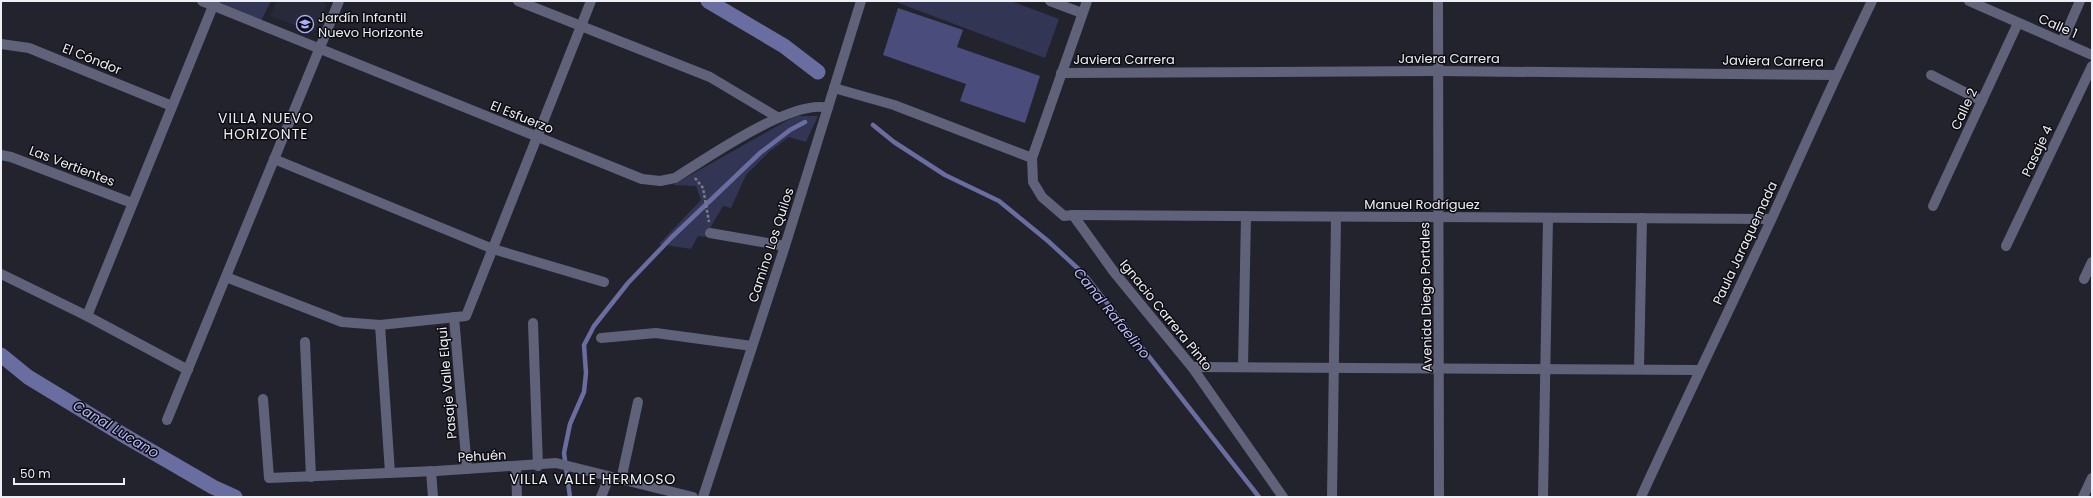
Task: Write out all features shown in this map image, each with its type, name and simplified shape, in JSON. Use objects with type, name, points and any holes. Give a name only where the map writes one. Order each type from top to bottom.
[{"type":"street","name":"El Esfuerzo","points":[[202,1],[214,3],[320,49],[642,179],[660,181],[675,178],[777,117],[804,108],[819,105],[828,108]]},
{"type":"street","points":[[167,420],[339,1]]},
{"type":"street","points":[[518,1],[710,77],[777,117]]},
{"type":"street","points":[[226,277],[342,322],[380,325],[466,316],[591,1]]},
{"type":"street","name":"Camino Los Quilos","points":[[704,497],[785,246],[861,1]]},
{"type":"street","points":[[1050,1],[1082,13]]},
{"type":"street","points":[[1073,215],[1064,216],[1042,197],[1033,182],[1032,158],[1086,1]]},
{"type":"street","name":"Avenida Diego Portales","points":[[1438,1],[1438,217],[1441,368],[1440,497]]},
{"type":"street","name":"Paula Jaraquemada","points":[[1641,497],[1699,370],[1772,219],[1836,75],[1872,1]]},
{"type":"street","name":"Calle 1","points":[[1969,1],[1980,3],[2018,22],[2092,55]]},
{"type":"street","points":[[2062,42],[2080,1]]},
{"type":"street","points":[[87,316],[214,3]]},
{"type":"street","name":"Calle 2","points":[[1933,206],[2018,22]]},
{"type":"street","name":"El Cóndor","points":[[1,44],[29,48],[172,106]]},
{"type":"street","name":"Pasaje 4","points":[[2006,246],[2092,66]]},
{"type":"street","name":"Javiera Carrera","points":[[1061,73],[1438,71],[1836,75]]},
{"type":"street","points":[[1931,75],[1982,101]]},
{"type":"street","points":[[834,88],[894,106],[1032,158]]},
{"type":"street","name":"Las Vertientes","points":[[1,155],[11,157],[132,203]]},
{"type":"street","points":[[274,159],[493,249],[604,282]]},
{"type":"street","name":"Manuel Rodríguez","points":[[1073,215],[1772,219]]},
{"type":"street","name":"Ignacio Carrera Pinto","points":[[1073,215],[1114,272],[1192,367],[1283,497]]},
{"type":"street","points":[[1243,367],[1246,216]]},
{"type":"street","points":[[1332,497],[1336,216]]},
{"type":"street","points":[[1542,497],[1548,218]]},
{"type":"street","points":[[1639,369],[1642,218]]},
{"type":"street","points":[[710,233],[785,246]]},
{"type":"street","points":[[2084,279],[2092,262]]},
{"type":"street","points":[[1,274],[87,316],[188,370]]},
{"type":"street","name":"Pasaje Valle Elqui","points":[[454,317],[467,469]]},
{"type":"street","points":[[533,323],[538,466]]},
{"type":"street","points":[[380,325],[390,473]]},
{"type":"street","points":[[601,338],[656,334],[752,346]]},
{"type":"street","points":[[305,342],[311,477]]},
{"type":"street","points":[[1192,367],[1699,370]]},
{"type":"street","name":"Pehuén","points":[[263,399],[269,478],[538,466],[556,463],[693,497]]},
{"type":"street","points":[[621,480],[638,402]]},
{"type":"street","points":[[516,467],[517,497]]},
{"type":"street","points":[[430,471],[433,497]]},
{"type":"street","points":[[601,497],[608,477]]},
{"type":"street","points":[[2083,497],[2092,478]]},
{"type":"path","points":[[703,188],[708,212]]},
{"type":"shaded area","points":[[215,1],[271,1],[259,25]]},
{"type":"shaded area","name":"Jardín Infantil Nuevo Horizonte","points":[[277,1],[320,1],[327,4],[314,32],[270,16]]},
{"type":"shaded area","points":[[893,1],[1011,1],[1059,19],[1045,58]]},
{"type":"shaded area","points":[[798,116],[818,116],[806,142],[789,137],[769,152],[746,175],[731,208],[723,206],[705,237],[698,236],[691,249],[659,244],[701,200],[696,186],[673,185],[788,120]]},
{"type":"building","points":[[898,8],[963,30],[957,47],[1040,76],[1025,123],[960,101],[966,84],[883,55]]},
{"type":"waterway","name":"Canal Rafaelino","points":[[708,1],[784,46],[818,72]]},
{"type":"waterway","points":[[570,497],[564,453],[570,424],[584,392],[586,373],[584,345],[594,326],[628,283],[672,237],[760,153],[790,130],[805,122]]},
{"type":"waterway","name":"Canal Rafaelino","points":[[873,125],[894,142],[945,175],[999,201],[1048,241],[1085,275],[1259,497]]},
{"type":"waterway","name":"Canal Lucano","points":[[1,355],[28,377],[125,436],[213,487],[235,497]]},
{"type":"place","name":"Jardín Infantil Nuevo Horizonte","points":[[305,24]]},
{"type":"district","name":"VILLA NUEVO HORIZONTE","points":[[266,126]]},
{"type":"district","name":"VILLA VALLE HERMOSO","points":[[593,479]]}]
